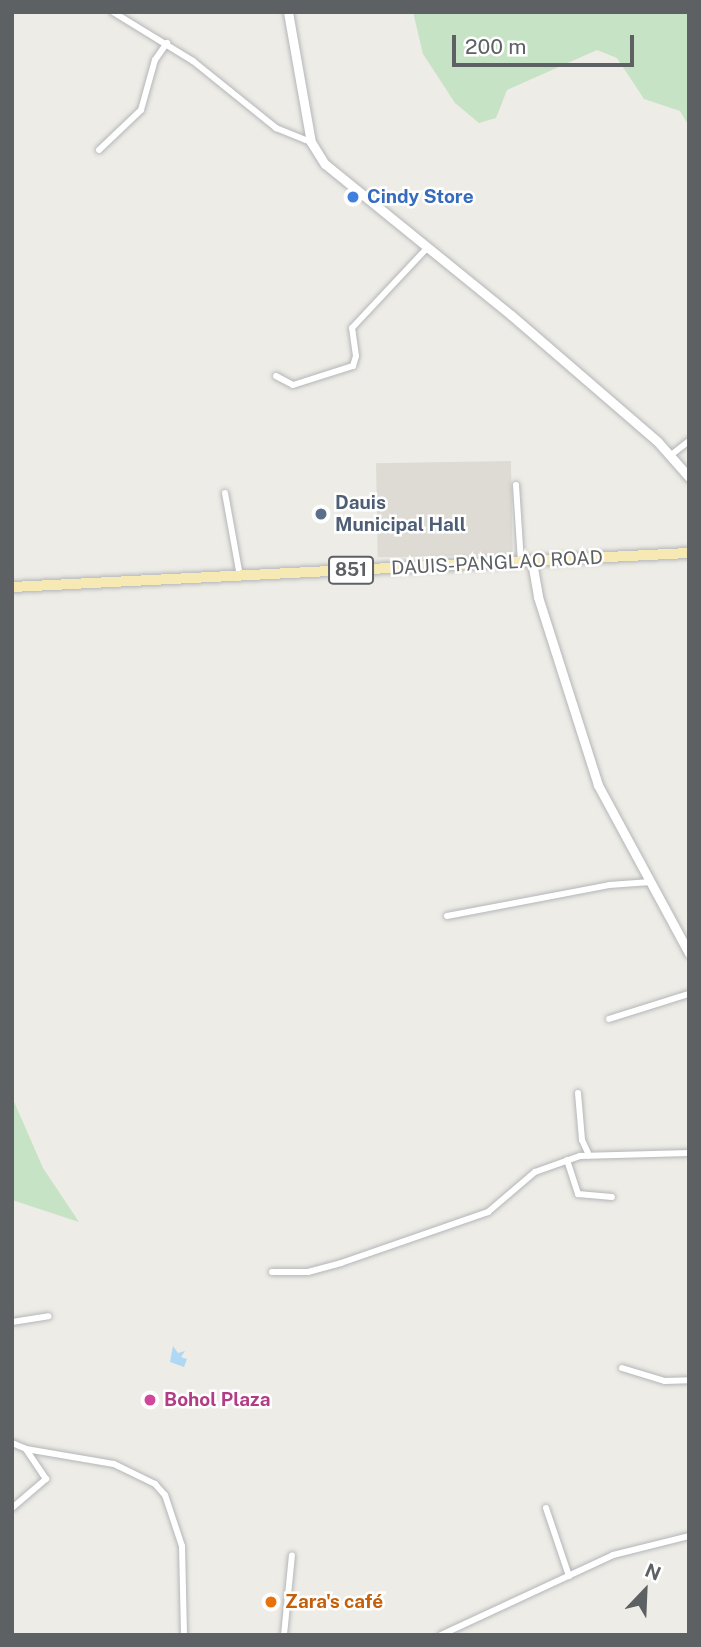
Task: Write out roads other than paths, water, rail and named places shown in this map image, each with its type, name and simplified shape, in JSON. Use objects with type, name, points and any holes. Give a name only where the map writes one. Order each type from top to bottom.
[{"type":"main road","points":[[288,12],[311,142],[343,180],[671,455],[689,477]]},
{"type":"main road","name":"DAUIS-PANGLAO ROAD","points":[[12,587],[689,553]]},
{"type":"main road","points":[[527,562],[598,785],[689,953]]},
{"type":"street","points":[[113,12],[167,43],[276,128],[311,142]]},
{"type":"street","points":[[131,20],[137,12]]},
{"type":"street","points":[[99,150],[141,110],[155,60],[167,43]]},
{"type":"street","points":[[276,376],[293,385],[353,366],[356,356],[352,328],[427,248]]},
{"type":"street","points":[[671,455],[689,441]]},
{"type":"street","points":[[516,485],[527,562]]},
{"type":"street","points":[[225,493],[240,576]]},
{"type":"street","points":[[447,915],[609,885],[651,882]]},
{"type":"street","points":[[609,1019],[689,994]]},
{"type":"street","points":[[578,1093],[582,1140],[588,1153]]},
{"type":"street","points":[[272,1272],[308,1272],[341,1263],[488,1212],[535,1171],[588,1153],[689,1153]]},
{"type":"street","points":[[567,1160],[578,1194],[612,1197]]},
{"type":"street","points":[[12,1322],[49,1316]]},
{"type":"street","points":[[622,1368],[665,1381],[689,1380]]},
{"type":"street","points":[[12,1443],[26,1449],[114,1464],[155,1484],[165,1495],[182,1546],[184,1635]]},
{"type":"street","points":[[12,1508],[46,1479],[26,1449]]},
{"type":"street","points":[[546,1508],[569,1576]]},
{"type":"street","points":[[441,1635],[643,1544],[689,1536]]},
{"type":"street","points":[[284,1635],[292,1555]]},
{"type":"water","points":[[173,1346],[178,1353],[185,1351],[181,1357],[187,1359],[184,1367],[170,1362]]},
{"type":"place","name":"Cindy Store","points":[[353,197]]},
{"type":"place","name":"Dauis Municipal Hall","points":[[321,514]]},
{"type":"place","name":"Bohol Plaza","points":[[150,1400]]},
{"type":"place","name":"Zara's café","points":[[271,1602]]}]
